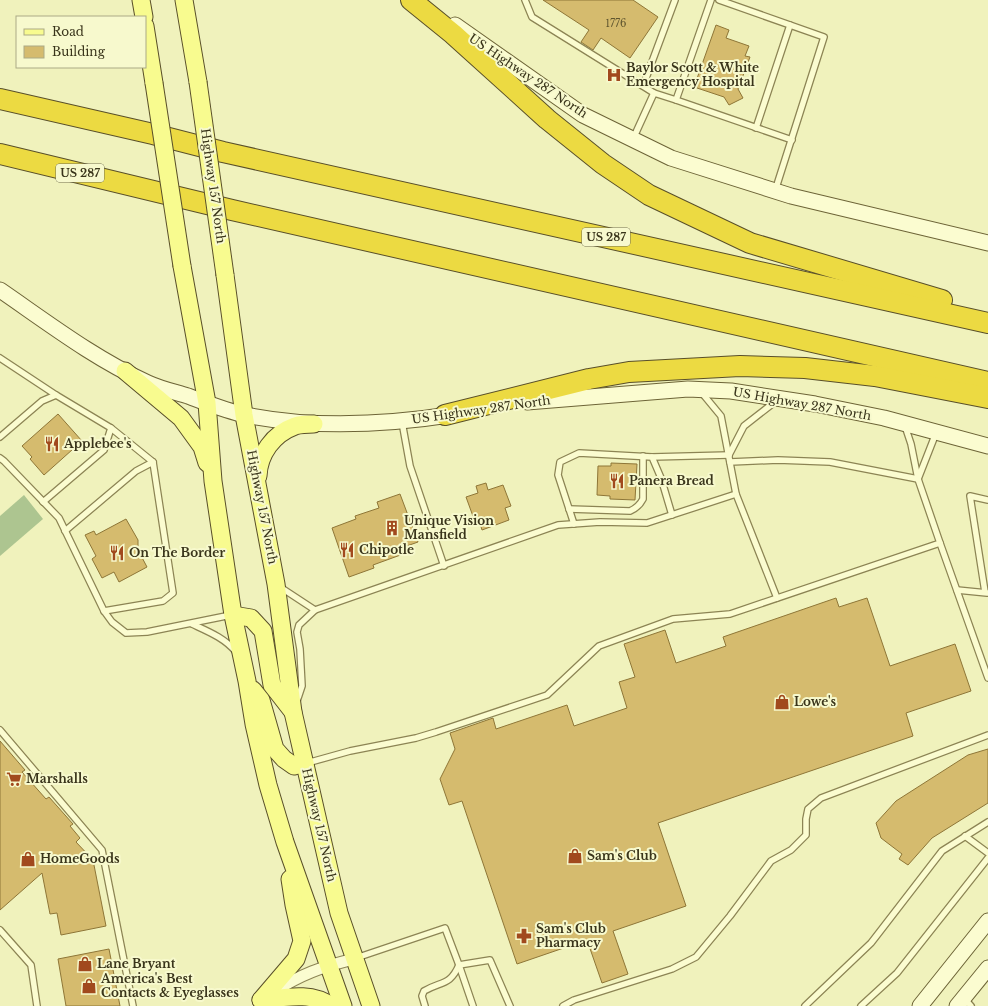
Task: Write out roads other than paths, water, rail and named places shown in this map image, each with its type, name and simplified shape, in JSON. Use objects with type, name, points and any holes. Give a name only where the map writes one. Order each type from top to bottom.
[{"type":"highway","points":[[411,0],[453,34],[547,119],[603,164],[649,195],[750,243],[988,314]]},
{"type":"highway","name":"US 287","points":[[0,99],[153,134],[223,152],[988,323]]},
{"type":"highway","name":"US 287","points":[[0,154],[232,210],[988,382]]},
{"type":"highway","points":[[444,416],[602,376],[629,372],[740,366],[805,368],[875,376],[988,398]]},
{"type":"main road","points":[[141,0],[144,16]]},
{"type":"main road","name":"Highway 157 North","points":[[184,0],[198,82],[244,415],[276,584],[293,712],[339,913],[371,1006]]},
{"type":"main road","name":"US Highway 287 North","points":[[418,0],[584,115],[671,158],[775,192],[988,243]]},
{"type":"main road","points":[[146,32],[182,266],[207,403],[213,481],[233,615],[247,681],[255,731],[268,785],[285,842],[343,1006]]},
{"type":"main road","name":"US Highway 287 North","points":[[0,290],[102,359],[149,384],[244,415],[282,421],[338,425],[402,421],[444,416],[535,401],[680,389],[700,389],[731,391],[815,404],[904,423],[988,446]]},
{"type":"main road","points":[[125,371],[182,418],[202,447],[213,481]]},
{"type":"main road","points":[[257,484],[258,466],[266,448],[284,432],[296,426],[314,424]]},
{"type":"main road","points":[[233,615],[251,618],[263,631],[272,684],[293,712]]},
{"type":"main road","points":[[247,681],[261,700],[275,749],[284,759],[294,766],[305,763]]},
{"type":"main road","points":[[258,1003],[296,959],[302,941],[294,905],[285,842]]},
{"type":"main road","points":[[920,1006],[988,921]]},
{"type":"main road","points":[[964,1003],[988,968]]},
{"type":"main road","points":[[258,1003],[299,996],[316,999],[331,1006]]},
{"type":"street","points":[[258,1003],[295,978],[329,965],[354,959]]},
{"type":"lane","points":[[524,0],[532,17],[654,93],[792,140]]},
{"type":"lane","points":[[643,86],[675,0]]},
{"type":"lane","points":[[676,100],[711,0]]},
{"type":"lane","points":[[719,0],[824,37],[775,192]]},
{"type":"lane","points":[[756,128],[790,25]]},
{"type":"lane","points":[[633,139],[654,93]]},
{"type":"lane","points":[[0,358],[56,396],[111,428],[153,462],[173,593],[163,601],[104,611]]},
{"type":"lane","points":[[700,389],[721,416],[736,494],[776,598]]},
{"type":"lane","points":[[0,437],[42,401],[56,396]]},
{"type":"lane","points":[[729,455],[744,426],[779,398]]},
{"type":"lane","points":[[402,421],[410,466],[444,566]]},
{"type":"lane","points":[[904,423],[911,444],[918,479],[988,678]]},
{"type":"lane","points":[[43,502],[104,450],[111,428]]},
{"type":"lane","points":[[918,479],[937,432]]},
{"type":"lane","points":[[574,524],[558,475],[560,462],[579,453],[652,457],[729,455]]},
{"type":"lane","points":[[569,509],[630,511],[640,505],[643,499],[643,456]]},
{"type":"lane","points":[[652,457],[661,478],[672,515]]},
{"type":"lane","points":[[0,458],[59,518],[104,611],[112,622],[126,633],[147,632],[233,615]]},
{"type":"lane","points":[[730,462],[778,460],[830,462],[918,479]]},
{"type":"lane","points":[[65,531],[136,471],[153,462]]},
{"type":"lane","points":[[293,712],[302,686],[297,632],[298,625],[315,610],[558,525],[600,522],[647,523],[736,494]]},
{"type":"lane","points":[[957,590],[986,592],[970,496],[988,500]]},
{"type":"lane","points":[[305,763],[350,751],[416,738],[547,695],[600,646],[673,619],[730,614],[940,543]]},
{"type":"lane","points":[[276,584],[315,610]]},
{"type":"lane","points":[[191,623],[220,638],[233,648],[243,663]]},
{"type":"lane","points":[[0,730],[102,850],[133,1006]]},
{"type":"lane","points":[[563,1006],[574,1000],[672,969],[696,957],[730,916],[771,861],[791,850],[806,835],[806,819],[808,809],[821,798],[988,735]]},
{"type":"lane","points":[[805,1006],[871,943],[942,851],[988,822]]},
{"type":"lane","points":[[965,836],[988,854]]},
{"type":"lane","points":[[861,1006],[897,973],[988,858]]},
{"type":"lane","points":[[354,959],[444,928],[473,1006]]},
{"type":"lane","points":[[0,930],[31,965],[37,1006]]},
{"type":"lane","points":[[459,965],[490,960],[510,1006]]},
{"type":"lane","points":[[426,1006],[422,996],[424,991],[449,981],[455,974],[459,965]]},
{"type":"place","name":"Baylor Scott & White Emergency Hospital","points":[[614,75]]},
{"type":"place","name":"Applebee's","points":[[52,444]]},
{"type":"place","name":"Panera Bread","points":[[617,481]]},
{"type":"place","name":"Unique Vision Mansfield","points":[[392,528]]},
{"type":"place","name":"Chipotle","points":[[347,550]]},
{"type":"place","name":"On The Border","points":[[117,553]]},
{"type":"place","name":"Lowe's","points":[[782,702]]},
{"type":"place","name":"Marshalls","points":[[14,779]]},
{"type":"place","name":"Sam's Club","points":[[575,856]]},
{"type":"place","name":"HomeGoods","points":[[28,859]]},
{"type":"place","name":"Sam's Club Pharmacy","points":[[524,936]]},
{"type":"place","name":"Lane Bryant","points":[[85,964]]},
{"type":"place","name":"America's Best Contacts & Eyeglasses","points":[[89,986]]}]
